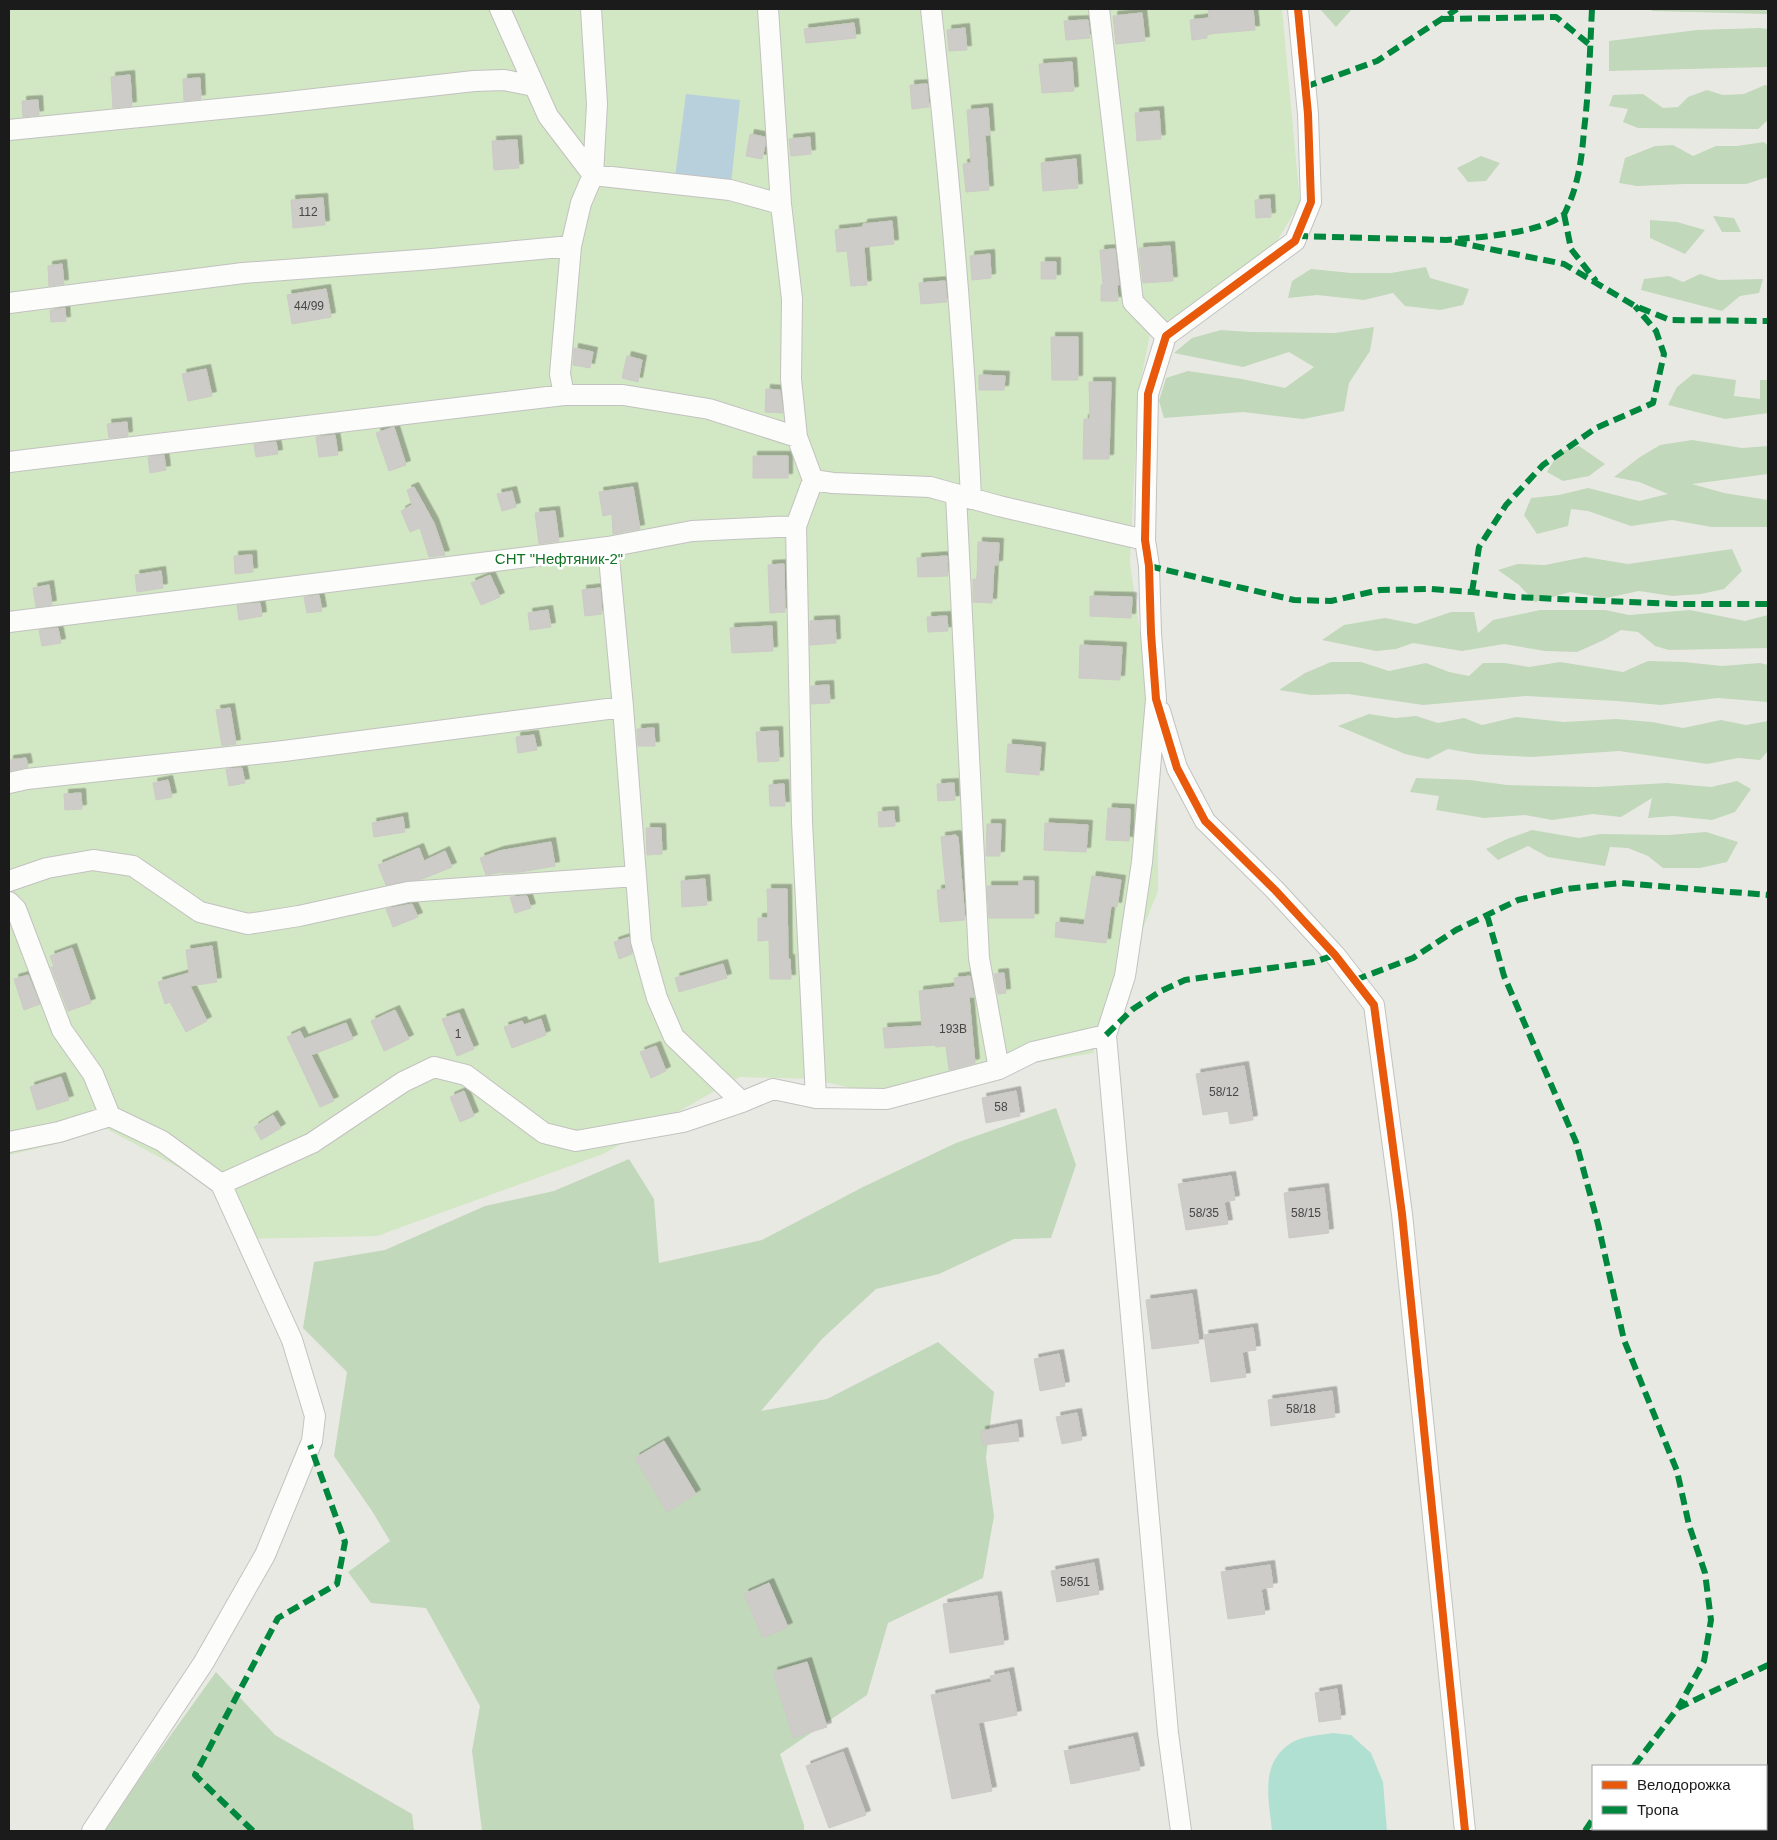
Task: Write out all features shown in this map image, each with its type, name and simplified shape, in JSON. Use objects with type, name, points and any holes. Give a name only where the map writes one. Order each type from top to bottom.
[{"type":"street","points":[[500,9],[548,116],[593,174],[730,190],[781,204]]},
{"type":"street","points":[[564,395],[560,374],[571,246],[581,203],[593,174],[597,104],[591,9]]},
{"type":"street","points":[[768,9],[781,204],[792,299],[791,379],[797,437],[813,480],[796,526],[802,822],[816,1098]]},
{"type":"street","points":[[932,9],[950,188],[967,405],[964,497],[980,958],[1000,1069]]},
{"type":"street","points":[[1099,9],[1133,302],[1166,336]]},
{"type":"street","points":[[1181,1831],[1168,1733],[1106,1035],[1125,976],[1141,871],[1156,699],[1151,633],[1149,566],[1145,540],[1148,394],[1166,336],[1295,241],[1311,202],[1308,114],[1298,9]]},
{"type":"street","points":[[9,130],[474,81],[504,80],[534,86]]},
{"type":"street","points":[[9,303],[243,273],[432,259],[571,246]]},
{"type":"street","points":[[9,462],[564,395],[624,395],[708,409],[797,437]]},
{"type":"street","points":[[813,480],[833,483],[930,487],[964,497],[1145,540]]},
{"type":"street","points":[[9,622],[608,547],[692,531],[796,526]]},
{"type":"street","points":[[608,547],[623,707],[641,941],[657,998],[674,1037],[742,1102]]},
{"type":"street","points":[[1156,699],[1176,768],[1205,821],[1275,890],[1335,955],[1374,1005],[1402,1214],[1465,1831]]},
{"type":"street","points":[[9,783],[27,778],[284,751],[623,707]]},
{"type":"street","points":[[9,881],[47,868],[93,860],[133,866],[200,912],[248,924],[299,916],[408,892],[636,876]]},
{"type":"street","points":[[9,902],[16,908],[62,1030],[93,1074],[110,1116],[162,1141],[221,1184],[292,1340],[315,1416],[312,1441],[265,1556],[204,1662],[92,1831]]},
{"type":"street","points":[[221,1184],[312,1143],[403,1082],[434,1067],[466,1075],[544,1133],[576,1141],[682,1122],[742,1102],[772,1089],[816,1098],[886,1099],[1000,1069],[1033,1052],[1106,1035]]},
{"type":"street","points":[[9,1142],[59,1132],[110,1116]]},
{"type":"green space","name":"СНТ \"Нефтяник-2\"","points":[[9,9],[1282,9],[1300,203],[1272,249],[1150,334],[1138,394],[1130,563],[1158,759],[1158,891],[1093,1053],[868,1092],[812,1079],[740,1077],[603,1154],[377,1236],[239,1239],[209,1184],[105,1128],[65,1142],[9,1155]]},
{"type":"green space","points":[[1320,9],[1348,9],[1351,10],[1336,27]]},
{"type":"green space","points":[[1651,9],[1768,9],[1768,14],[1652,11]]},
{"type":"green space","points":[[1768,29],[1768,67],[1609,71],[1609,41],[1697,30]]},
{"type":"green space","points":[[1765,85],[1768,86],[1768,120],[1758,129],[1638,128],[1623,122],[1628,109],[1609,106],[1613,95],[1643,94],[1663,108],[1678,107],[1688,97],[1707,90],[1723,95],[1744,94]]},
{"type":"green space","points":[[1764,142],[1768,146],[1768,177],[1746,184],[1637,186],[1619,183],[1625,158],[1655,146],[1673,145],[1693,156],[1716,146],[1737,146]]},
{"type":"green space","points":[[1481,156],[1500,163],[1486,181],[1468,182],[1457,168]]},
{"type":"green space","points":[[1713,216],[1734,218],[1741,232],[1722,232]]},
{"type":"green space","points":[[1650,220],[1677,222],[1705,230],[1685,254],[1650,238]]},
{"type":"green space","points":[[1426,267],[1430,278],[1469,289],[1463,305],[1440,310],[1405,306],[1393,293],[1364,300],[1317,295],[1288,298],[1292,281],[1311,269],[1351,273],[1391,273]]},
{"type":"green space","points":[[1700,274],[1719,280],[1763,279],[1759,293],[1740,296],[1722,311],[1641,290],[1644,279],[1669,276],[1683,282]]},
{"type":"green space","points":[[1374,327],[1370,351],[1349,383],[1344,411],[1303,419],[1243,412],[1164,418],[1159,401],[1166,378],[1188,371],[1285,388],[1314,367],[1289,352],[1243,367],[1174,353],[1192,338],[1221,330],[1335,333]]},
{"type":"green space","points":[[1693,374],[1736,380],[1734,396],[1760,399],[1760,380],[1768,380],[1768,413],[1725,419],[1668,405],[1677,387]]},
{"type":"green space","points":[[1692,440],[1742,448],[1768,446],[1768,474],[1692,484],[1724,493],[1768,500],[1768,527],[1712,527],[1672,520],[1631,526],[1588,511],[1571,509],[1568,526],[1537,534],[1524,515],[1531,498],[1559,495],[1588,488],[1639,501],[1668,494],[1639,482],[1614,477],[1640,457],[1660,445]]},
{"type":"green space","points":[[1579,446],[1605,464],[1589,476],[1563,481],[1547,472],[1559,452]]},
{"type":"green space","points":[[1732,549],[1742,571],[1724,589],[1701,594],[1672,596],[1639,591],[1606,598],[1570,592],[1535,602],[1519,585],[1498,570],[1518,564],[1545,565],[1585,557],[1628,564]]},
{"type":"green space","points":[[1540,610],[1605,610],[1629,615],[1690,610],[1745,621],[1768,615],[1768,648],[1669,650],[1655,646],[1638,632],[1621,630],[1577,652],[1545,651],[1504,644],[1462,651],[1413,643],[1396,649],[1376,651],[1322,640],[1344,625],[1385,618],[1416,624],[1451,612],[1474,612],[1478,633],[1493,620]]},
{"type":"green space","points":[[1648,661],[1722,666],[1760,663],[1768,665],[1768,702],[1718,698],[1661,705],[1526,696],[1423,705],[1348,694],[1311,695],[1279,690],[1305,673],[1331,662],[1361,662],[1389,671],[1426,663],[1449,672],[1469,676],[1483,663],[1505,663],[1529,667],[1560,662],[1623,672]]},
{"type":"green space","points":[[1369,714],[1395,718],[1416,716],[1438,723],[1464,718],[1482,725],[1516,717],[1564,722],[1616,719],[1652,722],[1683,728],[1721,720],[1746,725],[1768,721],[1768,751],[1760,760],[1738,758],[1707,764],[1619,751],[1531,757],[1476,754],[1448,749],[1428,759],[1405,754],[1338,726]]},
{"type":"green space","points":[[1416,778],[1470,780],[1507,785],[1595,787],[1667,783],[1711,787],[1737,781],[1751,789],[1735,812],[1712,820],[1673,816],[1648,818],[1652,798],[1621,817],[1593,814],[1552,820],[1525,815],[1484,818],[1436,810],[1439,796],[1410,792]]},
{"type":"green space","points":[[1532,830],[1579,838],[1600,834],[1668,835],[1706,832],[1738,842],[1727,862],[1700,868],[1663,868],[1648,856],[1628,848],[1610,847],[1605,866],[1548,857],[1528,846],[1498,860],[1486,849]]},
{"type":"green space","points":[[1056,1108],[1076,1165],[1051,1238],[1014,1239],[939,1274],[876,1289],[822,1339],[761,1411],[827,1399],[938,1342],[994,1392],[986,1458],[994,1516],[983,1578],[888,1623],[867,1695],[780,1754],[804,1825],[804,1831],[482,1831],[472,1751],[480,1706],[426,1608],[371,1603],[348,1572],[390,1541],[334,1456],[347,1372],[303,1328],[314,1262],[385,1250],[485,1206],[554,1191],[629,1159],[654,1199],[659,1263],[762,1240],[863,1187],[956,1143]]},
{"type":"green space","points":[[216,1672],[275,1735],[412,1814],[414,1831],[102,1831]]},
{"type":"green space","points":[[1333,1733],[1351,1735],[1371,1753],[1383,1782],[1387,1831],[1272,1831],[1268,1783],[1274,1761],[1281,1751],[1295,1741],[1311,1736]]},
{"type":"water","points":[[686,94],[740,100],[731,184],[675,177]]},
{"type":"building","points":[[1208,9],[1253,9],[1255,30],[1207,34],[1207,38],[1192,40],[1190,20],[1209,18]]},
{"type":"building","points":[[1142,13],[1145,41],[1116,44],[1113,16]]},
{"type":"building","points":[[1088,20],[1090,38],[1066,40],[1064,21]]},
{"type":"building","points":[[854,23],[856,38],[806,43],[804,29]]},
{"type":"building","points":[[965,28],[967,50],[949,51],[947,30]]},
{"type":"building","points":[[1072,62],[1074,91],[1042,93],[1039,64]]},
{"type":"building","points":[[130,75],[132,106],[113,108],[111,77]]},
{"type":"building","points":[[200,78],[201,99],[184,101],[183,79]]},
{"type":"building","points":[[927,84],[929,107],[912,109],[910,85]]},
{"type":"building","points":[[38,100],[39,115],[23,117],[22,101]]},
{"type":"building","points":[[988,108],[990,135],[985,135],[989,190],[966,192],[963,164],[971,163],[967,110]]},
{"type":"building","points":[[1159,111],[1161,139],[1137,141],[1135,113]]},
{"type":"building","points":[[750,134],[765,137],[762,159],[746,156]]},
{"type":"building","points":[[810,137],[811,154],[791,156],[789,139]]},
{"type":"building","points":[[517,140],[519,168],[494,170],[492,141]]},
{"type":"building","points":[[1076,159],[1078,188],[1043,191],[1041,163]]},
{"type":"building","points":[[323,198],[325,225],[293,228],[291,200]]},
{"type":"building","points":[[1270,199],[1271,217],[1256,218],[1255,200]]},
{"type":"building","points":[[892,221],[894,244],[864,247],[867,285],[851,286],[847,251],[837,252],[835,230],[863,227],[863,224]]},
{"type":"building","points":[[1170,246],[1173,281],[1143,283],[1139,248]]},
{"type":"building","points":[[1115,249],[1119,285],[1117,285],[1118,301],[1101,301],[1101,285],[1103,285],[1100,250]]},
{"type":"building","points":[[990,254],[991,278],[972,280],[970,256]]},
{"type":"building","points":[[1041,262],[1056,262],[1056,279],[1041,279]]},
{"type":"building","points":[[62,264],[64,284],[49,286],[48,266]]},
{"type":"building","points":[[945,281],[947,302],[921,304],[919,283]]},
{"type":"building","points":[[326,289],[331,317],[292,324],[287,295]]},
{"type":"building","points":[[65,308],[66,321],[51,322],[50,310]]},
{"type":"building","points":[[1051,337],[1078,337],[1078,380],[1052,380]]},
{"type":"building","points":[[574,348],[593,352],[590,368],[573,365]]},
{"type":"building","points":[[627,356],[642,360],[638,382],[622,378]]},
{"type":"building","points":[[206,369],[212,396],[188,401],[182,374]]},
{"type":"building","points":[[979,375],[1005,376],[1004,390],[979,390]]},
{"type":"building","points":[[1089,382],[1111,382],[1109,459],[1083,459],[1084,419],[1090,419]]},
{"type":"building","points":[[766,389],[780,390],[783,413],[765,412]]},
{"type":"building","points":[[127,422],[128,436],[109,438],[107,424]]},
{"type":"building","points":[[394,427],[406,465],[389,471],[376,433]]},
{"type":"building","points":[[335,435],[338,455],[319,457],[316,437]]},
{"type":"building","points":[[276,442],[278,454],[256,457],[254,444]]},
{"type":"building","points":[[164,455],[166,470],[150,473],[148,457]]},
{"type":"building","points":[[753,456],[788,456],[788,478],[753,478]]},
{"type":"building","points":[[414,487],[434,523],[445,555],[429,557],[420,528],[410,532],[401,511],[412,505],[407,490]]},
{"type":"building","points":[[633,487],[640,529],[613,534],[612,514],[603,516],[599,492]]},
{"type":"building","points":[[512,491],[516,507],[502,511],[497,494]]},
{"type":"building","points":[[555,511],[559,541],[539,544],[535,513]]},
{"type":"building","points":[[978,542],[999,543],[998,565],[994,565],[992,603],[973,602],[973,579],[977,579]]},
{"type":"building","points":[[252,555],[253,572],[235,574],[234,556]]},
{"type":"building","points":[[947,556],[948,576],[918,577],[917,558]]},
{"type":"building","points":[[784,564],[785,612],[770,613],[768,565]]},
{"type":"building","points":[[161,571],[163,588],[137,592],[135,575]]},
{"type":"building","points":[[490,575],[500,597],[481,605],[471,583]]},
{"type":"building","points":[[49,585],[52,605],[36,607],[33,588]]},
{"type":"building","points":[[600,588],[602,614],[585,616],[582,590]]},
{"type":"building","points":[[319,595],[322,611],[307,613],[304,597]]},
{"type":"building","points":[[1090,596],[1132,597],[1131,618],[1090,616]]},
{"type":"building","points":[[260,603],[262,616],[239,620],[237,605]]},
{"type":"building","points":[[548,610],[551,627],[530,630],[528,613]]},
{"type":"building","points":[[947,616],[948,631],[928,632],[927,617]]},
{"type":"building","points":[[835,620],[836,643],[810,645],[810,621]]},
{"type":"building","points":[[772,626],[773,651],[732,653],[730,628]]},
{"type":"building","points":[[58,628],[61,643],[42,646],[39,630]]},
{"type":"building","points":[[1080,645],[1122,647],[1120,680],[1079,678]]},
{"type":"building","points":[[829,685],[830,703],[811,704],[811,686]]},
{"type":"building","points":[[230,708],[236,744],[222,746],[216,710]]},
{"type":"building","points":[[654,728],[655,746],[638,746],[637,729]]},
{"type":"building","points":[[778,731],[779,761],[758,762],[756,732]]},
{"type":"building","points":[[534,735],[537,750],[518,753],[516,737]]},
{"type":"building","points":[[1008,744],[1041,747],[1039,775],[1006,772]]},
{"type":"building","points":[[26,758],[28,767],[9,771],[9,760]]},
{"type":"building","points":[[242,768],[245,783],[229,786],[226,769]]},
{"type":"building","points":[[168,780],[172,797],[156,800],[153,783]]},
{"type":"building","points":[[954,783],[955,800],[938,801],[937,784]]},
{"type":"building","points":[[784,784],[785,806],[770,806],[769,785]]},
{"type":"building","points":[[81,793],[82,809],[65,810],[64,794]]},
{"type":"building","points":[[1108,808],[1130,809],[1129,841],[1106,840]]},
{"type":"building","points":[[894,811],[895,826],[879,827],[878,812]]},
{"type":"building","points":[[403,817],[405,832],[374,837],[372,823]]},
{"type":"building","points":[[1045,823],[1088,825],[1086,852],[1044,850]]},
{"type":"building","points":[[987,824],[1001,824],[1000,856],[986,856]]},
{"type":"building","points":[[646,828],[661,828],[662,854],[647,855]]},
{"type":"building","points":[[956,835],[958,837],[965,920],[940,922],[937,890],[946,889],[941,837]]},
{"type":"building","points":[[551,842],[555,866],[486,875],[480,858],[499,851]]},
{"type":"building","points":[[419,848],[424,861],[445,851],[452,867],[422,879],[386,885],[378,865]]},
{"type":"building","points":[[1092,876],[1121,880],[1117,907],[1111,906],[1106,943],[1055,937],[1056,922],[1084,925]]},
{"type":"building","points":[[705,879],[707,905],[682,907],[681,881]]},
{"type":"building","points":[[1019,881],[1034,881],[1034,918],[989,918],[987,886],[1019,886]]},
{"type":"building","points":[[767,889],[787,889],[788,959],[790,959],[791,979],[770,979],[769,940],[758,941],[758,918],[768,918]]},
{"type":"building","points":[[527,896],[531,908],[515,913],[510,897]]},
{"type":"building","points":[[412,904],[418,917],[393,927],[386,909]]},
{"type":"building","points":[[629,937],[632,954],[619,959],[614,942]]},
{"type":"building","points":[[212,946],[217,982],[190,986],[207,1021],[186,1032],[170,1002],[165,1004],[158,982],[189,973],[186,950]]},
{"type":"building","points":[[72,948],[91,1003],[68,1011],[51,967],[54,967],[50,956]]},
{"type":"building","points":[[723,964],[727,978],[679,992],[675,978]]},
{"type":"building","points":[[1004,973],[1006,993],[998,994],[994,974]]},
{"type":"building","points":[[28,975],[40,1004],[24,1010],[14,979]]},
{"type":"building","points":[[970,976],[974,997],[969,997],[975,1063],[949,1070],[946,1046],[885,1048],[883,1028],[922,1026],[919,991],[955,987],[954,978]]},
{"type":"building","points":[[395,1010],[409,1039],[384,1051],[371,1021]]},
{"type":"building","points":[[459,1013],[474,1049],[457,1056],[442,1019]]},
{"type":"building","points":[[541,1019],[546,1035],[512,1048],[504,1027],[522,1021],[524,1025]]},
{"type":"building","points":[[346,1023],[353,1039],[311,1055],[334,1101],[320,1107],[287,1037],[300,1031],[304,1039]]},
{"type":"building","points":[[656,1046],[666,1071],[651,1078],[640,1052]]},
{"type":"building","points":[[1244,1066],[1253,1120],[1230,1124],[1228,1111],[1203,1115],[1196,1074]]},
{"type":"building","points":[[61,1077],[69,1100],[37,1110],[30,1087]]},
{"type":"building","points":[[464,1091],[474,1116],[460,1122],[450,1097]]},
{"type":"building","points":[[1016,1091],[1020,1116],[986,1123],[982,1098]]},
{"type":"building","points":[[273,1115],[281,1128],[261,1140],[254,1127]]},
{"type":"building","points":[[1231,1176],[1235,1200],[1224,1202],[1228,1224],[1186,1230],[1178,1184]]},
{"type":"building","points":[[1324,1188],[1329,1233],[1289,1238],[1284,1193]]},
{"type":"building","points":[[1192,1294],[1199,1343],[1152,1349],[1146,1300]]},
{"type":"building","points":[[1253,1328],[1256,1350],[1242,1352],[1246,1377],[1211,1382],[1204,1335]]},
{"type":"building","points":[[1059,1354],[1065,1386],[1040,1391],[1034,1359]]},
{"type":"building","points":[[1332,1391],[1335,1417],[1271,1426],[1268,1400]]},
{"type":"building","points":[[1077,1413],[1082,1440],[1062,1444],[1056,1417]]},
{"type":"building","points":[[1017,1424],[1019,1441],[982,1445],[981,1431]]},
{"type":"building","points":[[664,1441],[696,1494],[667,1512],[635,1458]]},
{"type":"building","points":[[1094,1563],[1099,1594],[1057,1602],[1051,1571]]},
{"type":"building","points":[[1270,1565],[1273,1587],[1261,1589],[1265,1614],[1228,1619],[1221,1572]]},
{"type":"building","points":[[769,1583],[788,1627],[763,1638],[744,1594]]},
{"type":"building","points":[[997,1596],[1004,1644],[950,1653],[943,1604]]},
{"type":"building","points":[[807,1662],[827,1727],[793,1738],[773,1672]]},
{"type":"building","points":[[1009,1672],[1017,1715],[978,1723],[992,1791],[952,1799],[931,1695],[992,1682],[990,1676]]},
{"type":"building","points":[[1337,1689],[1341,1719],[1319,1722],[1315,1693]]},
{"type":"building","points":[[1133,1737],[1140,1770],[1071,1784],[1064,1751]]},
{"type":"building","points":[[843,1752],[866,1815],[829,1828],[806,1766]]},
{"type":"marked path","points":[[1305,87],[1377,61],[1457,9]]},
{"type":"marked path","points":[[1296,236],[1446,240],[1490,236],[1525,230],[1541,226],[1564,214],[1578,177],[1581,159],[1586,115],[1592,9]]},
{"type":"marked path","points":[[1442,19],[1556,17],[1590,45]]},
{"type":"marked path","points":[[1564,214],[1571,249],[1596,281]]},
{"type":"marked path","points":[[1455,242],[1564,264],[1635,306],[1670,320],[1768,321]]},
{"type":"marked path","points":[[1472,592],[1479,547],[1506,505],[1543,465],[1596,428],[1653,403],[1664,354],[1656,331],[1635,306]]},
{"type":"marked path","points":[[1149,566],[1294,600],[1331,601],[1380,590],[1431,589],[1514,597],[1674,604],[1768,604]]},
{"type":"marked path","points":[[1355,980],[1413,958],[1456,930],[1518,900],[1566,889],[1621,883],[1768,895]]},
{"type":"marked path","points":[[1487,915],[1504,976],[1576,1142],[1598,1224],[1624,1340],[1677,1471],[1689,1525],[1705,1573],[1711,1620],[1704,1661],[1678,1708]]},
{"type":"marked path","points":[[1106,1035],[1133,1009],[1161,991],[1185,980],[1314,962],[1335,955]]},
{"type":"marked path","points":[[253,1831],[195,1775],[278,1618],[337,1584],[345,1542],[310,1445]]},
{"type":"marked path","points":[[1635,1765],[1678,1708],[1768,1665]]},
{"type":"marked path","points":[[1585,1831],[1592,1820]]},
{"type":"cycle path","points":[[1298,9],[1308,114],[1311,202],[1295,241],[1166,336],[1148,394],[1145,540],[1149,566],[1151,633],[1156,699],[1177,768],[1205,821],[1275,890],[1335,955],[1374,1005],[1402,1214],[1465,1831]]}]
